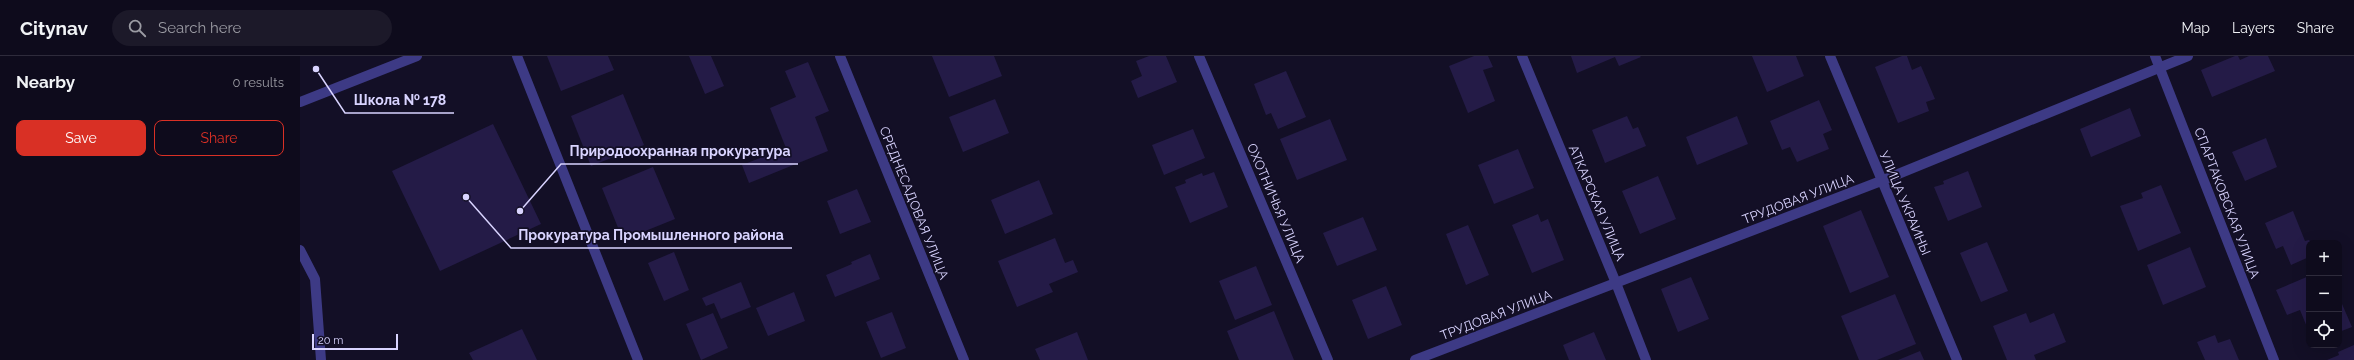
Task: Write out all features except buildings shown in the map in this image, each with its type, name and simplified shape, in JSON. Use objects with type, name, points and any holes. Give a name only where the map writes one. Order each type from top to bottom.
[{"type":"street","points":[[300,102],[417,56]]},
{"type":"street","points":[[517,56],[638,360]]},
{"type":"street","name":"СРЕДНЕСАДОВАЯ УЛИЦА","points":[[840,56],[964,360]]},
{"type":"street","name":"ОХОТНИЧЬЯ УЛИЦА","points":[[1200,56],[1328,360]]},
{"type":"street","name":"АТКАРСКАЯ УЛИЦА","points":[[1522,56],[1616,283],[1646,360]]},
{"type":"street","name":"УЛИЦА УКРАИНЫ","points":[[1830,56],[1881,181],[1958,360]]},
{"type":"street","name":"СПАРТАКОВСКАЯ УЛИЦА","points":[[2155,56],[2161,68],[2274,360]]},
{"type":"street","name":"ТРУДОВАЯ УЛИЦА","points":[[1414,360],[1881,181],[2188,56]]},
{"type":"street","points":[[300,250],[315,278],[321,360]]},
{"type":"place","name":"Школа № 178","points":[[316,69]]},
{"type":"place","name":"Прокуратура Промышленного района","points":[[466,197]]},
{"type":"place","name":"Природоохранная прокуратура","points":[[520,211]]}]
